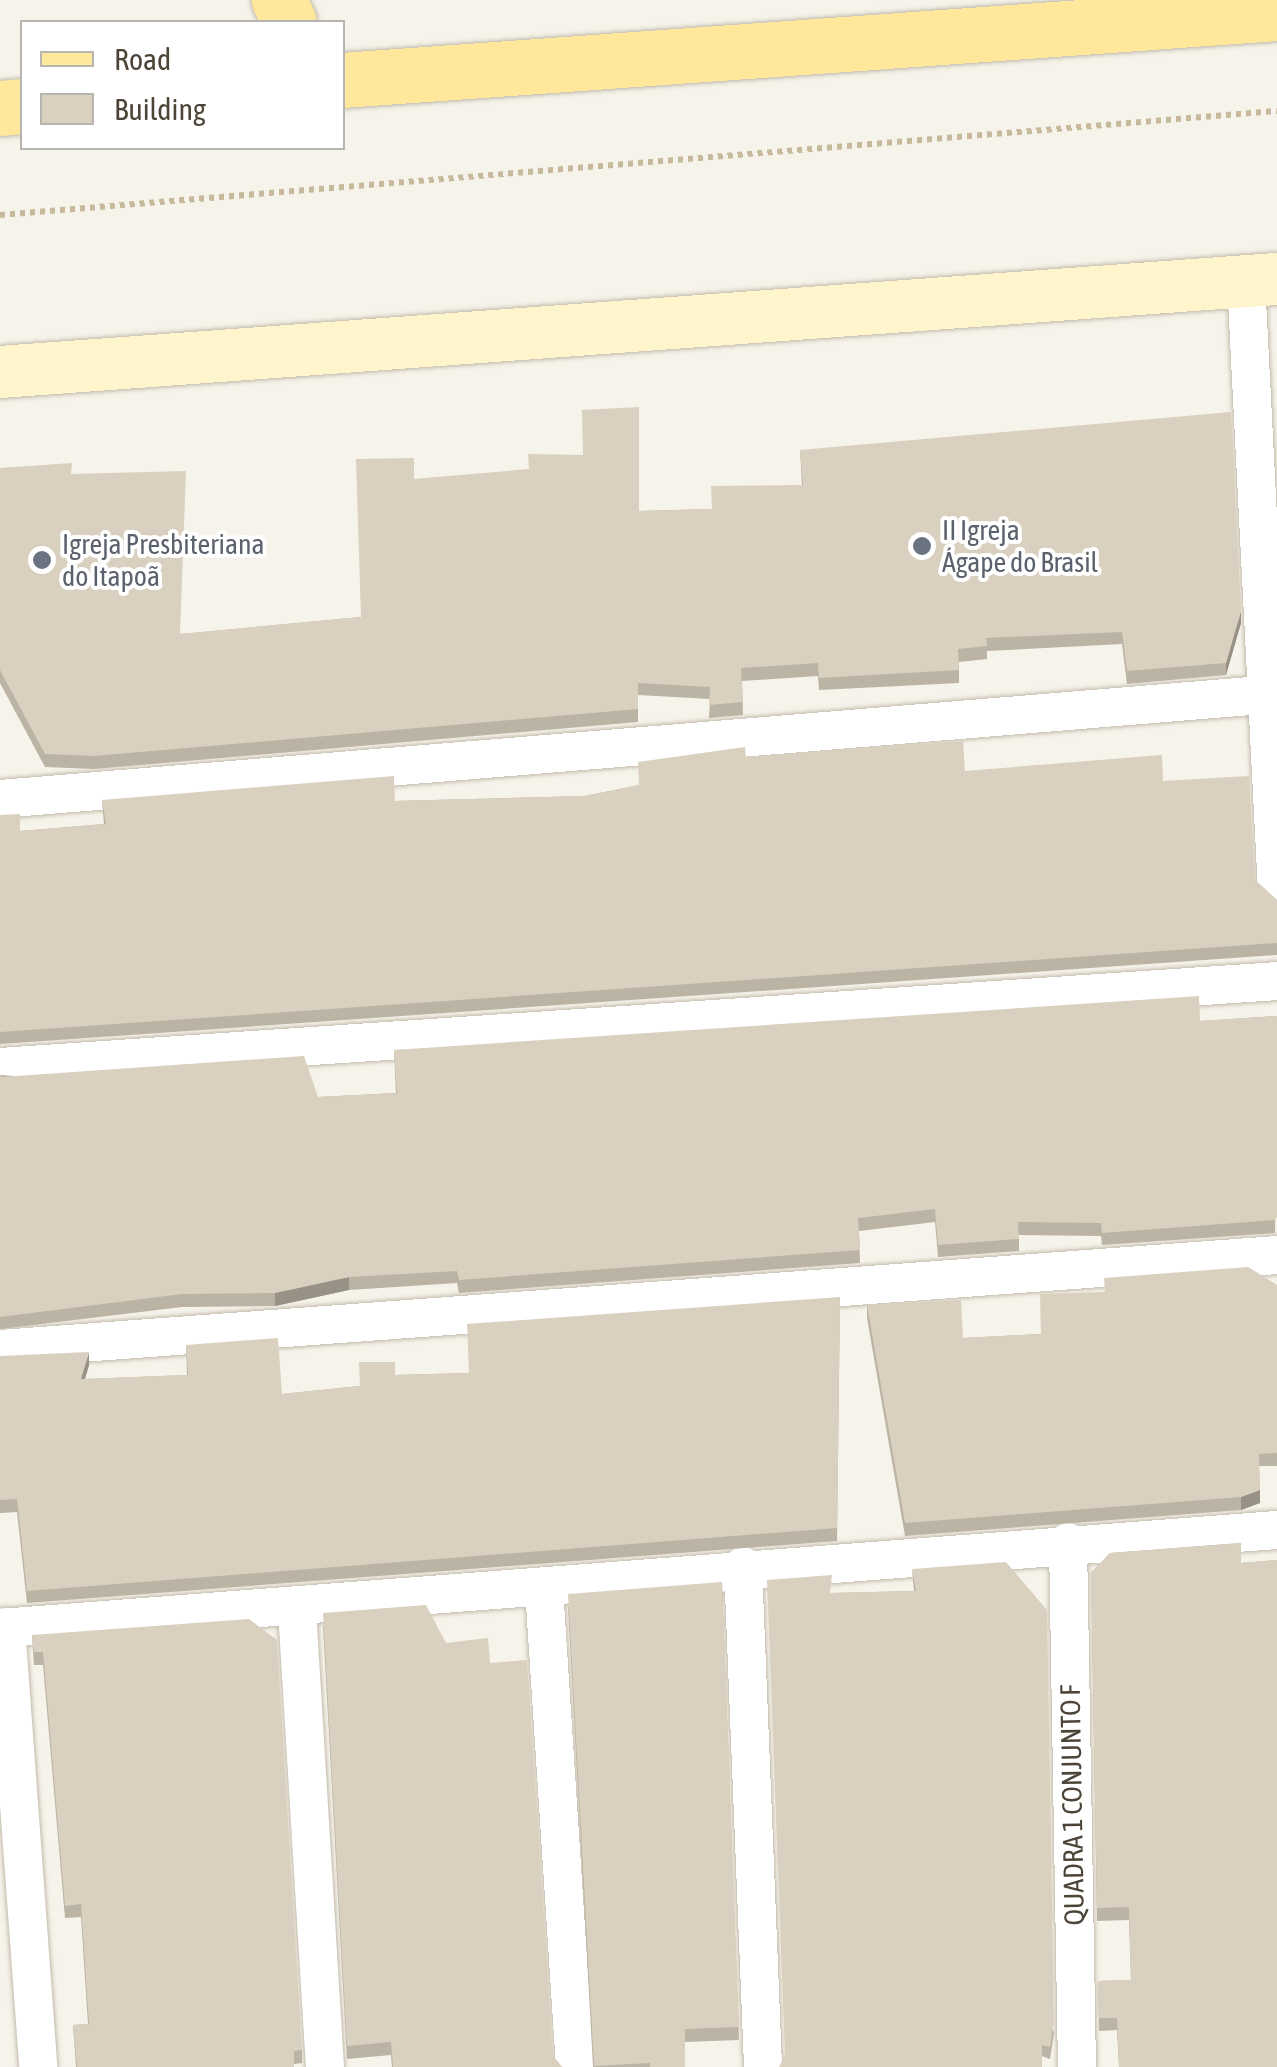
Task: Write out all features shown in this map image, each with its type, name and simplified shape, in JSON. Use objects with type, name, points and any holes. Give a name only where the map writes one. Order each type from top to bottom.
[{"type":"main road","points":[[345,80],[1277,13]]},
{"type":"street","points":[[0,372],[1262,279],[1263,695],[1277,890]]},
{"type":"street","points":[[0,800],[1263,695]]},
{"type":"street","points":[[0,1068],[1277,980]]},
{"type":"street","points":[[0,1349],[1277,1255]]},
{"type":"street","points":[[38,2067],[3,1628],[297,1610],[743,1566],[1277,1530]]},
{"type":"street","name":"QUADRA 1 CONJUNTO F","points":[[1068,1542],[1077,2067]]},
{"type":"street","points":[[743,1566],[764,2067]]},
{"type":"street","points":[[544,1588],[575,2067]]},
{"type":"street","points":[[297,1610],[325,2067]]},
{"type":"path","points":[[0,215],[1277,111]]},
{"type":"building","points":[[639,407],[639,511],[712,509],[711,486],[803,485],[800,450],[1231,412],[1241,611],[1226,663],[1127,671],[1122,632],[986,638],[987,646],[958,649],[959,670],[819,678],[818,663],[741,668],[743,702],[709,705],[710,687],[638,683],[638,709],[94,756],[45,754],[0,670],[0,468],[72,463],[71,474],[186,471],[180,634],[361,617],[356,459],[414,458],[414,479],[529,469],[528,454],[583,455],[582,410]]},
{"type":"building","points":[[963,741],[965,771],[1162,755],[1163,781],[1249,776],[1255,880],[1277,900],[1277,943],[0,1032],[0,815],[20,814],[20,831],[106,824],[102,800],[394,776],[395,801],[585,796],[639,785],[638,762],[745,747],[746,757]]},
{"type":"building","points":[[1199,996],[1200,1021],[1277,1016],[1275,1220],[1102,1233],[1101,1223],[1018,1222],[1019,1239],[938,1245],[935,1209],[858,1218],[860,1250],[459,1280],[457,1271],[349,1277],[275,1293],[182,1294],[0,1317],[0,1075],[304,1056],[318,1097],[397,1093],[394,1050]]},
{"type":"building","points":[[1248,1267],[1277,1285],[1277,1453],[1259,1454],[1260,1490],[1241,1497],[905,1523],[867,1305],[961,1300],[963,1338],[1041,1334],[1040,1294],[1105,1292],[1104,1278]]},
{"type":"building","points":[[840,1297],[837,1528],[27,1591],[17,1499],[0,1500],[0,1356],[89,1352],[81,1379],[188,1375],[186,1345],[278,1338],[282,1394],[360,1386],[359,1362],[395,1362],[395,1375],[469,1373],[467,1324]]},
{"type":"building","points":[[1241,1543],[1241,1563],[1277,1560],[1277,2067],[1119,2067],[1117,2018],[1099,2018],[1098,1981],[1131,1980],[1129,1907],[1097,1908],[1091,1573],[1110,1553]]},
{"type":"building","points":[[1006,1562],[1047,1610],[1054,2021],[1050,2047],[1042,2045],[1042,2067],[779,2067],[785,2055],[767,1580],[832,1575],[830,1593],[916,1591],[912,1569]]},
{"type":"building","points":[[722,1582],[739,2027],[685,2029],[685,2067],[650,2067],[650,2063],[594,2066],[568,1594]]},
{"type":"building","points":[[426,1605],[446,1643],[488,1638],[490,1663],[527,1660],[553,2056],[562,2067],[393,2067],[391,2042],[347,2046],[323,1613]]},
{"type":"building","points":[[249,1619],[277,1640],[302,2050],[294,2051],[294,2067],[77,2067],[73,2025],[89,2024],[81,1904],[65,1906],[43,1652],[34,1652],[32,1635]]},
{"type":"place","name":"II Igreja Ágape do Brasil","points":[[922,546]]},
{"type":"place","name":"Igreja Presbiteriana do Itapoã","points":[[42,560]]}]
